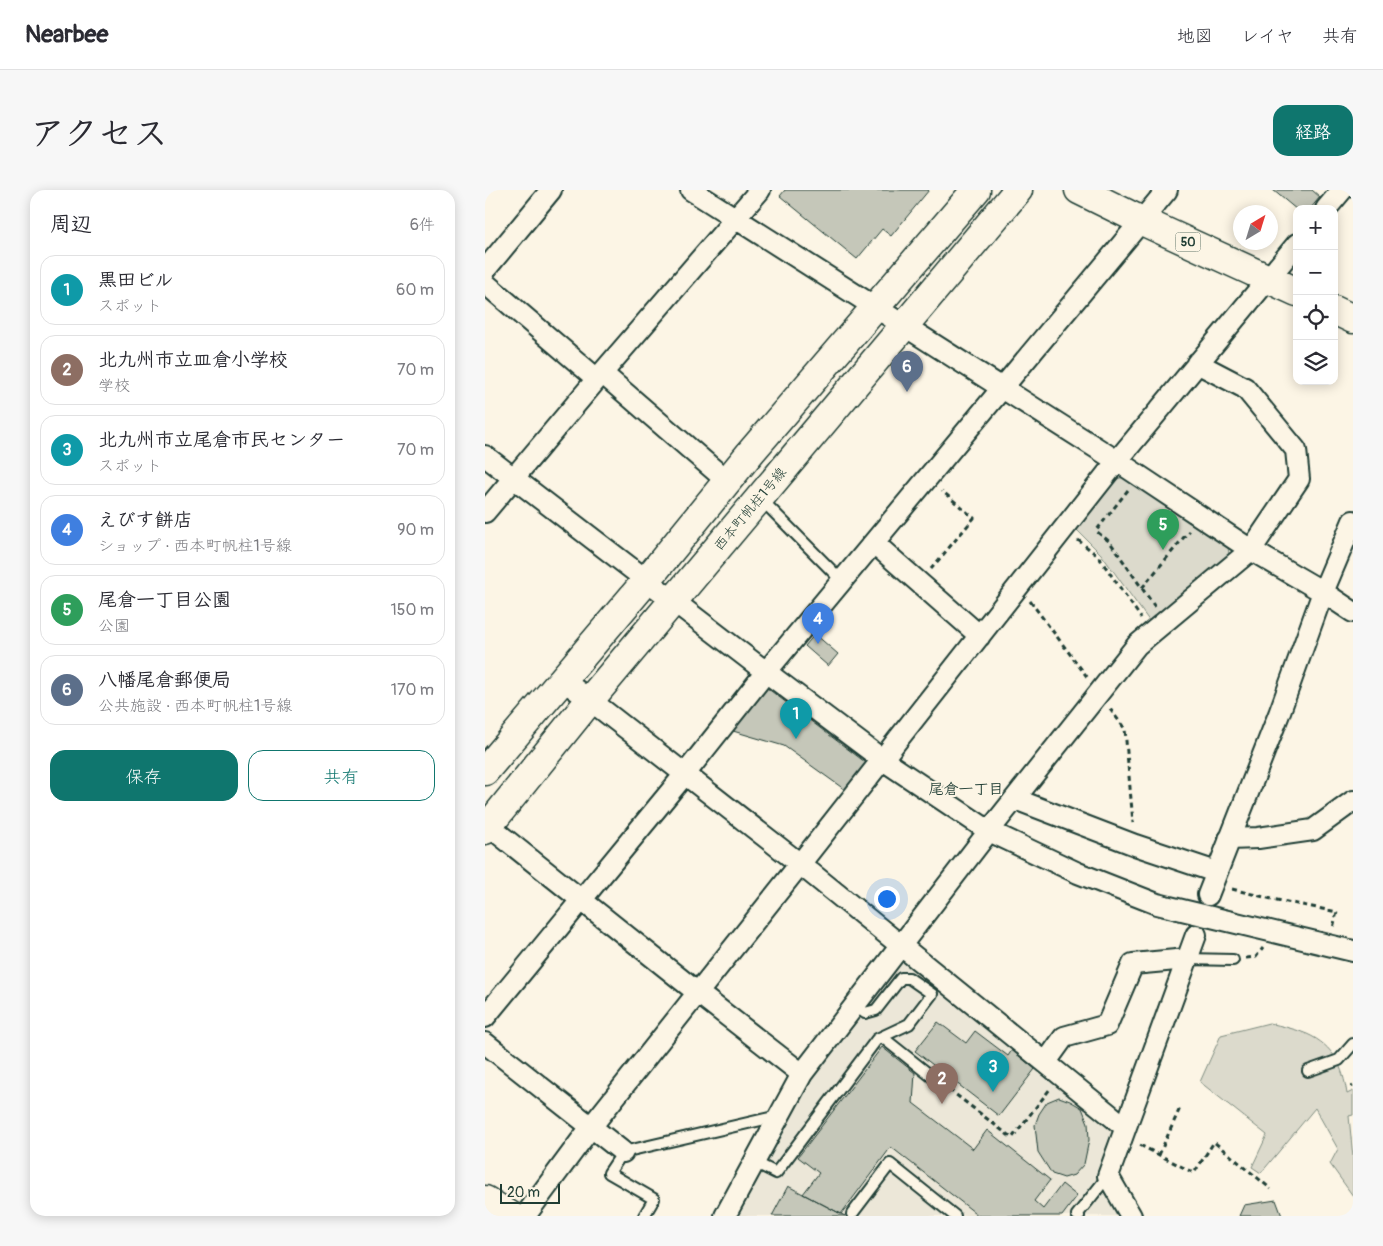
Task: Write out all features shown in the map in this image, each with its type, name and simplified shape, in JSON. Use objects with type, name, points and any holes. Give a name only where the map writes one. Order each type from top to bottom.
[{"type":"street","points":[[485,270],[551,190]]},
{"type":"street","points":[[691,190],[904,324],[1251,550],[1323,592],[1353,612]]},
{"type":"street","points":[[485,512],[599,376],[760,190]]},
{"type":"street","points":[[485,771],[646,581],[751,452],[976,190]]},
{"type":"street","name":"西本町帆柱1号線","points":[[486,826],[759,497],[1018,190]]},
{"type":"street","name":"50","points":[[1079,190],[1293,290]]},
{"type":"street","points":[[485,1017],[685,774],[765,672],[928,479],[1167,190]]},
{"type":"street","points":[[1329,205],[1342,190]]},
{"type":"street","points":[[525,1216],[591,1127],[883,760],[1117,461],[1293,249]]},
{"type":"street","points":[[485,283],[727,481]]},
{"type":"street","points":[[1338,312],[1353,319]]},
{"type":"street","points":[[725,1216],[803,1074],[900,945],[1137,645],[1251,550],[1299,479],[1296,450],[1245,388],[1197,363]]},
{"type":"street","points":[[751,452],[779,474]]},
{"type":"street","points":[[485,456],[765,672],[883,760],[989,831],[1078,873],[1157,904],[1353,951]]},
{"type":"street","points":[[1015,798],[1135,845],[1212,883],[1279,714],[1323,592],[1353,521]]},
{"type":"street","points":[[874,543],[980,636]]},
{"type":"street","points":[[561,680],[590,700],[800,864],[1046,1062],[1124,1131]]},
{"type":"street","points":[[1229,839],[1258,838],[1313,830],[1353,801]]},
{"type":"street","points":[[486,826],[803,1074]]},
{"type":"street","points":[[1131,1216],[1108,1176],[1196,935]]},
{"type":"street","points":[[1046,1062],[1064,1037],[1107,1026],[1133,964],[1187,959]]},
{"type":"street","points":[[485,1043],[623,1152]]},
{"type":"street","points":[[485,1200],[511,1216]]},
{"type":"lane","points":[[759,497],[842,581]]},
{"type":"lane","points":[[1187,959],[1233,960]]},
{"type":"lane","points":[[754,1162],[776,1173],[877,1039],[909,1024],[932,994],[909,978],[901,978],[876,1010],[865,1013],[855,1005]]},
{"type":"lane","points":[[881,1037],[931,1076]]},
{"type":"lane","points":[[1309,1072],[1339,1060],[1353,1044]]},
{"type":"lane","points":[[644,1216],[654,1199],[609,1172],[623,1152],[779,1116]]},
{"type":"lane","points":[[852,1214],[890,1164],[955,1216]]},
{"type":"lane","points":[[1079,1216],[1077,1215],[1108,1176]]},
{"type":"path","points":[[1140,476],[1096,531],[1110,542],[1142,588],[1158,627]]},
{"type":"path","points":[[919,583],[974,518],[928,479]]},
{"type":"path","points":[[1065,528],[1098,556],[1158,627]]},
{"type":"path","points":[[1142,588],[1189,530]]},
{"type":"path","points":[[1212,883],[1272,899],[1337,912]]},
{"type":"path","points":[[931,1076],[1012,1138],[1053,1085]]},
{"type":"path","points":[[1159,1155],[1180,1108]]},
{"type":"path","points":[[1124,1131],[1159,1155],[1194,1173],[1214,1142],[1271,1189]]},
{"type":"shaded area","points":[[1124,477],[1228,546],[1229,556],[1150,622],[1101,554],[1076,529],[1114,480]]},
{"type":"shaded area","points":[[905,960],[1118,1129],[1101,1177],[1122,1216],[739,1216],[810,1080]]},
{"type":"shaded area","points":[[1269,1023],[1303,1032],[1324,1045],[1336,1058],[1340,1066],[1347,1094],[1353,1091],[1353,1115],[1349,1116],[1353,1158],[1353,1196],[1330,1164],[1338,1149],[1315,1108],[1261,1173],[1252,1167],[1267,1135],[1200,1082],[1221,1035]]},
{"type":"building","points":[[785,190],[929,190],[891,236],[882,229],[857,259],[780,196]]},
{"type":"building","points":[[1273,190],[1312,190],[1320,197],[1313,205],[1293,205],[1293,207]]},
{"type":"building","points":[[815,634],[838,654],[828,666],[805,646]]},
{"type":"building","points":[[767,688],[869,765],[848,792],[784,746],[733,731]]},
{"type":"building","points":[[938,1022],[966,1043],[975,1031],[1008,1056],[1012,1050],[1035,1069],[999,1116],[915,1051]]},
{"type":"building","points":[[882,1047],[915,1073],[913,1103],[973,1149],[987,1130],[1050,1180],[1034,1201],[1043,1209],[1062,1184],[1077,1196],[1062,1216],[979,1216],[891,1147],[841,1214],[803,1194],[819,1173],[798,1157]]},
{"type":"building","points":[[1059,1097],[1082,1108],[1088,1123],[1089,1140],[1084,1164],[1074,1175],[1064,1178],[1052,1174],[1038,1152],[1035,1125],[1039,1114],[1047,1102]]},
{"type":"building","points":[[788,1186],[803,1194],[845,1216],[772,1216]]},
{"type":"building","points":[[1276,1200],[1282,1216],[1239,1216],[1244,1205]]},
{"type":"place","name":"八幡尾倉郵便局","points":[[907,392]]},
{"type":"place","name":"尾倉一丁目公園","points":[[1163,550]]},
{"type":"place","name":"えびす餅店","points":[[818,644]]},
{"type":"place","name":"黒田ビル","points":[[796,739]]},
{"type":"place","name":"北九州市立尾倉市民センター","points":[[993,1092]]},
{"type":"place","name":"北九州市立皿倉小学校","points":[[942,1104]]},
{"type":"district","name":"尾倉一丁目","points":[[966,789]]}]
